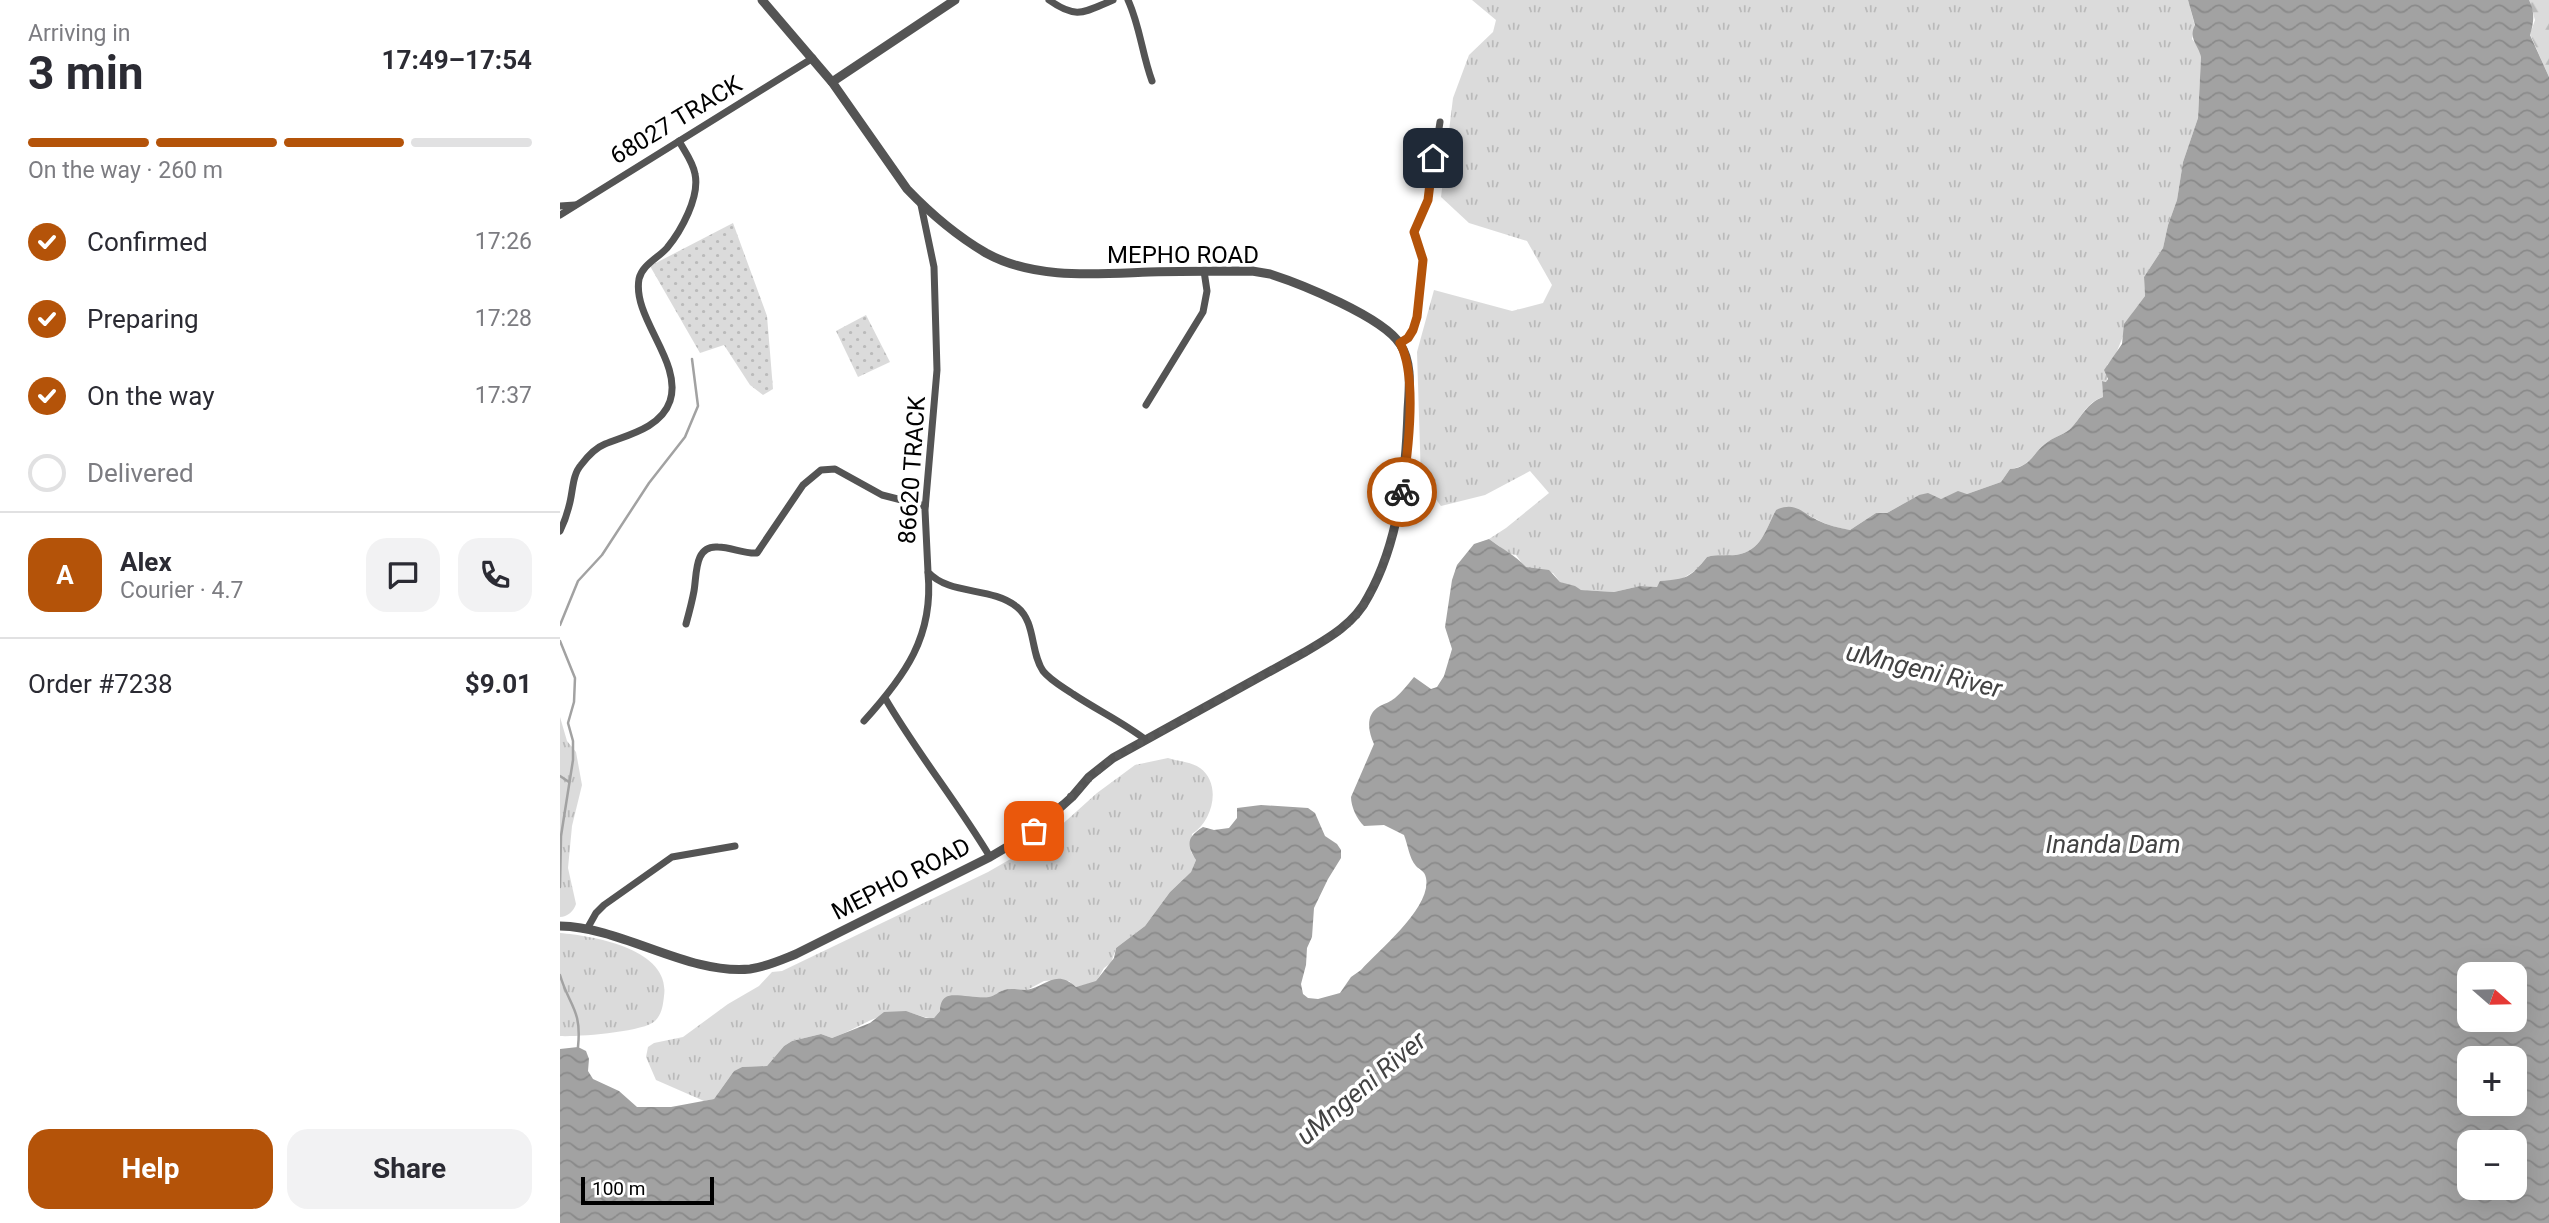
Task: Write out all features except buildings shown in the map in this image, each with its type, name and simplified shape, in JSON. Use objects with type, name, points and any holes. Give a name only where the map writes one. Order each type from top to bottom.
[{"type":"street","name":"MEPHO ROAD","points":[[560,926],[587,929],[724,969],[750,969],[796,954],[990,857],[1034,831],[1072,797],[1089,776],[1113,758],[1333,635],[1355,617],[1368,598],[1381,570],[1401,501],[1410,379],[1400,343],[1381,326],[1282,278],[1252,271],[1100,274],[1042,271],[987,254],[953,231],[922,205],[832,82],[762,0]]},
{"type":"street","points":[[832,82],[955,0]]},
{"type":"street","points":[[1049,0],[1061,9],[1077,13],[1113,0]]},
{"type":"street","points":[[1128,0],[1152,81]]},
{"type":"street","name":"68027 TRACK","points":[[560,215],[813,58]]},
{"type":"street","points":[[1400,343],[1408,338],[1417,317],[1423,260],[1414,232],[1428,200],[1440,122]]},
{"type":"street","points":[[560,531],[578,468],[596,449],[643,429],[665,410],[670,402],[670,378],[639,296],[639,284],[643,270],[674,237],[695,189],[696,176],[692,164],[678,141]]},
{"type":"street","points":[[560,206],[576,205]]},
{"type":"street","name":"86620 TRACK","points":[[922,205],[934,267],[937,370],[925,506],[928,572],[946,585],[1002,598],[1017,607],[1025,615],[1044,671],[1088,705],[1132,729],[1146,740]]},
{"type":"street","points":[[1146,405],[1203,312],[1208,291],[1204,271]]},
{"type":"street","points":[[686,624],[695,588],[696,570],[703,552],[709,547],[720,547],[757,553],[803,485],[821,470],[835,469],[882,495],[925,506]]},
{"type":"street","points":[[864,721],[885,698],[918,649],[930,594],[928,572]]},
{"type":"street","points":[[885,698],[990,857]]},
{"type":"street","points":[[587,929],[604,905],[666,860],[735,846]]},
{"type":"green space","points":[[1472,0],[2188,0],[2195,26],[2192,39],[2199,48],[2201,57],[2198,118],[2183,162],[2177,200],[2163,248],[2144,277],[2145,296],[2133,312],[2115,356],[2107,365],[2107,382],[2102,381],[2103,397],[2089,406],[2070,429],[2044,445],[2024,465],[2010,469],[2001,482],[1967,494],[1958,492],[1941,499],[1919,495],[1887,513],[1876,513],[1850,530],[1826,524],[1798,510],[1776,510],[1762,538],[1752,549],[1736,555],[1707,557],[1696,570],[1677,582],[1671,580],[1657,587],[1640,586],[1614,592],[1581,590],[1560,582],[1553,573],[1525,567],[1516,555],[1510,554],[1489,539],[1549,493],[1530,471],[1485,495],[1441,506],[1421,480],[1417,352],[1434,290],[1512,311],[1543,303],[1552,285],[1527,241],[1469,223],[1441,197],[1453,98],[1469,55],[1493,32],[1496,20]]},
{"type":"green space","points":[[2529,0],[2549,0],[2549,77],[2530,34],[2535,20]]},
{"type":"green space","points":[[733,223],[767,316],[773,389],[763,395],[750,385],[724,345],[700,353],[650,266]]},
{"type":"green space","points":[[866,315],[890,362],[858,377],[836,331]]},
{"type":"green space","points":[[560,717],[567,741],[576,752],[582,785],[572,826],[568,868],[576,904],[570,913],[560,917]]},
{"type":"green space","points":[[1168,758],[1197,766],[1211,783],[1213,792],[1210,812],[1192,834],[1191,852],[1196,860],[1191,872],[1170,892],[1145,926],[1116,948],[1111,963],[1104,968],[1096,982],[1076,987],[1069,981],[1044,981],[1027,990],[1003,990],[993,997],[965,998],[940,1011],[934,1018],[906,1012],[893,1013],[875,1018],[832,1038],[821,1034],[792,1041],[784,1046],[767,1066],[742,1067],[734,1071],[714,1099],[704,1101],[656,1080],[646,1057],[648,1047],[654,1043],[683,1037],[728,1004],[759,986],[772,972],[782,971],[988,872],[1047,838],[1097,793],[1135,765]]},
{"type":"green space","points":[[560,933],[592,937],[627,948],[643,956],[655,967],[663,980],[664,996],[661,1012],[655,1021],[625,1031],[560,1036]]},
{"type":"water","name":"Inanda Dam","points":[[2188,0],[2529,0],[2532,9],[2530,35],[2549,77],[2549,1223],[560,1223],[560,1049],[578,1047],[586,1051],[589,1059],[588,1071],[593,1079],[619,1091],[637,1107],[671,1107],[714,1099],[734,1071],[742,1067],[767,1066],[784,1046],[792,1041],[821,1034],[832,1038],[870,1023],[884,1012],[906,1011],[934,1018],[940,1011],[943,1000],[949,996],[989,997],[1007,989],[1033,989],[1056,979],[1062,979],[1076,987],[1096,981],[1114,958],[1116,948],[1145,926],[1170,892],[1191,872],[1196,860],[1190,845],[1194,834],[1203,827],[1214,830],[1229,828],[1237,818],[1237,808],[1261,805],[1308,808],[1315,813],[1325,836],[1341,850],[1341,858],[1314,908],[1312,937],[1307,948],[1301,984],[1303,994],[1308,998],[1318,999],[1340,993],[1351,977],[1403,927],[1421,902],[1426,889],[1425,876],[1412,859],[1404,835],[1384,825],[1364,826],[1355,813],[1351,797],[1374,744],[1369,728],[1375,709],[1395,698],[1414,677],[1431,689],[1437,687],[1444,676],[1452,649],[1445,627],[1452,580],[1457,565],[1474,544],[1489,539],[1526,567],[1549,570],[1560,582],[1581,590],[1614,592],[1640,586],[1657,587],[1660,581],[1687,576],[1707,557],[1736,555],[1752,549],[1762,538],[1776,510],[1793,507],[1817,520],[1850,530],[1876,513],[1887,513],[1919,495],[1928,493],[1941,499],[1958,491],[1967,494],[2001,482],[2010,469],[2028,462],[2044,445],[2070,429],[2089,406],[2103,397],[2102,381],[2106,382],[2108,379],[2104,370],[2122,344],[2124,324],[2145,296],[2144,277],[2163,248],[2177,200],[2183,162],[2198,118],[2201,57],[2193,38],[2195,25]]},
{"type":"waterway","points":[[560,625],[578,581],[602,555],[649,483],[685,437],[698,406],[692,359]]},
{"type":"waterway","points":[[560,641],[575,678],[574,702],[568,723],[573,741],[573,760],[561,836],[560,887]]},
{"type":"waterway","points":[[560,776],[569,782]]},
{"type":"waterway","points":[[560,975],[576,1016],[578,1047]]},
{"type":"way so far","points":[[1034,831],[1072,797],[1089,776],[1113,758],[1305,652],[1333,635],[1355,617],[1368,598],[1381,570],[1402,492]]},
{"type":"route","points":[[1402,492],[1410,379],[1400,343],[1408,338],[1417,317],[1423,260],[1414,232],[1428,200],[1433,158]]},
{"type":"water label","name":"uMngeni River","points":[[1924,670]]},
{"type":"water label","name":"uMngeni River","points":[[1361,1088]]}]
